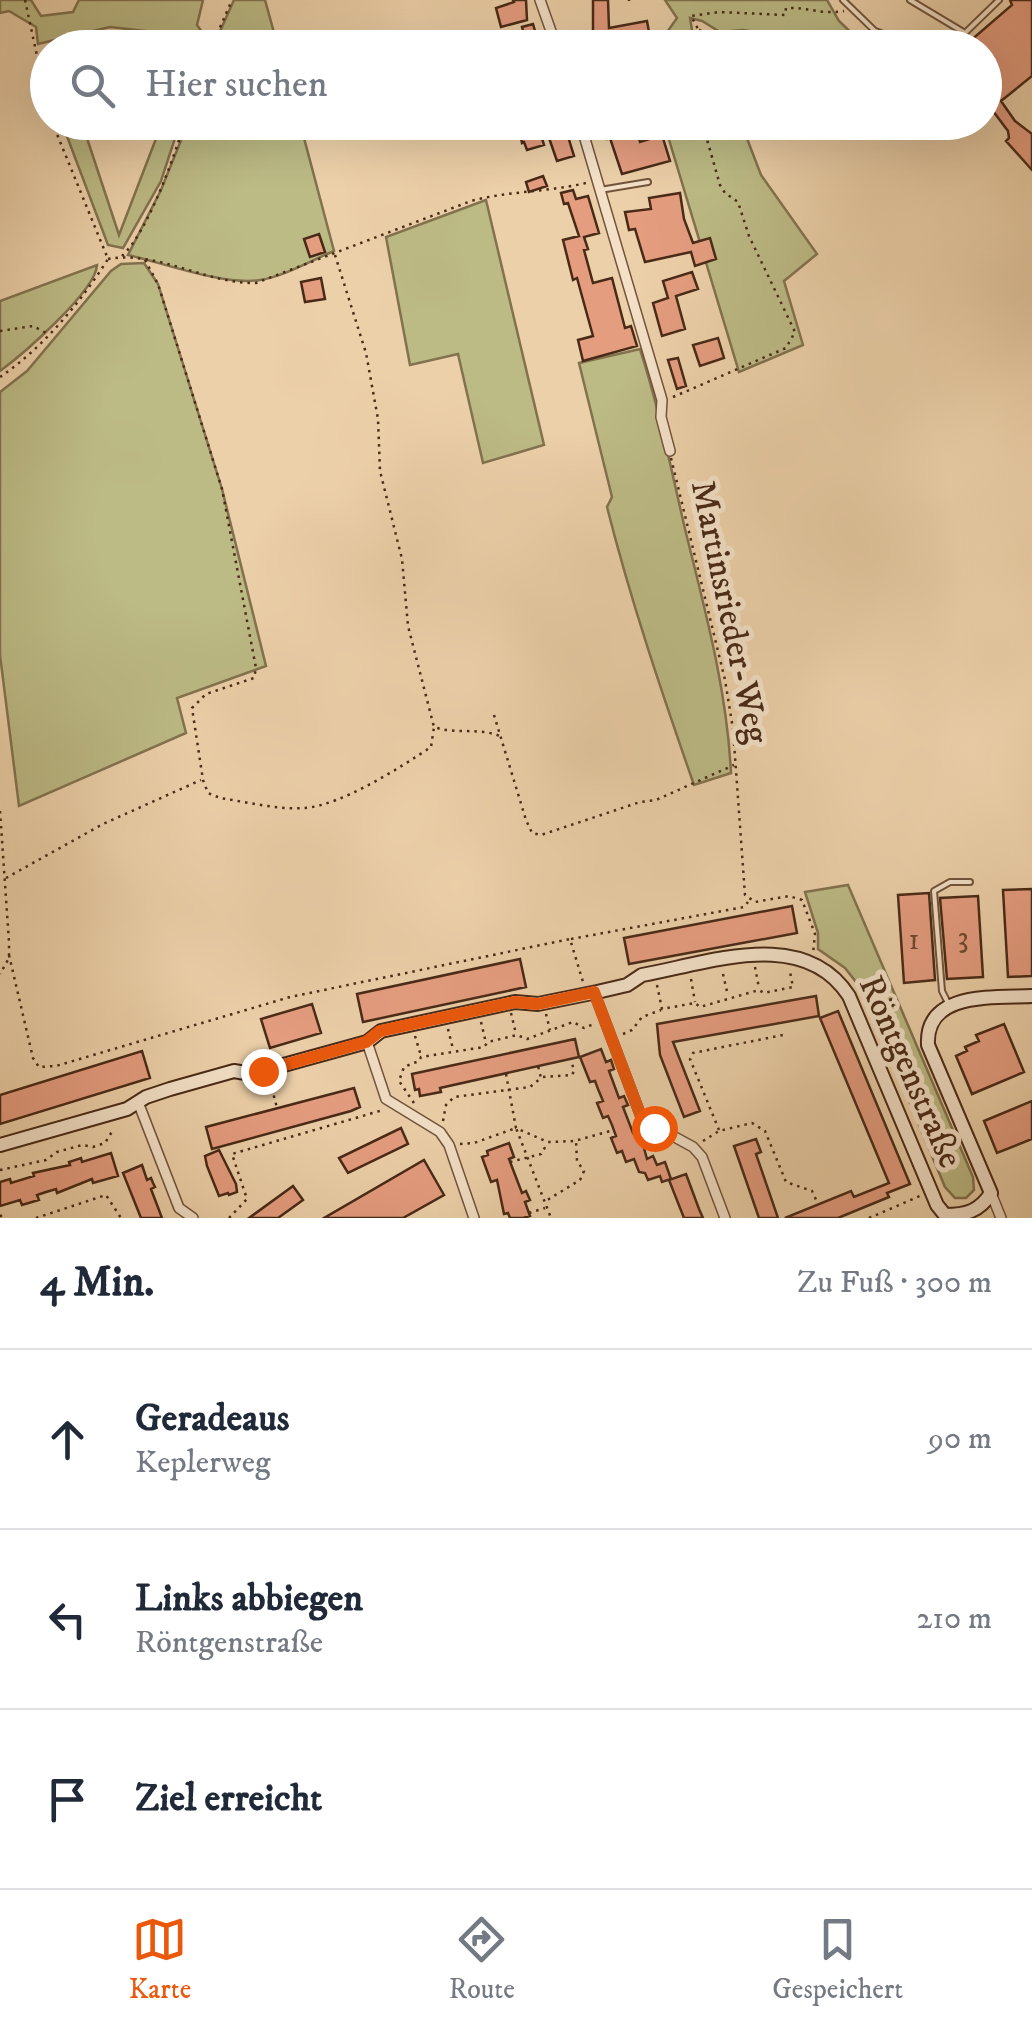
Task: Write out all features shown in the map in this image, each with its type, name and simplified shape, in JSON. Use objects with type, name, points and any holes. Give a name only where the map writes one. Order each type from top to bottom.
[{"type":"street","points":[[540,0],[551,30]]},
{"type":"street","points":[[585,140],[662,400],[661,417],[670,451]]},
{"type":"street","name":"Röntgenstraße","points":[[0,1145],[128,1109],[158,1093],[234,1071],[251,1074],[366,1042],[380,1031],[509,1003],[544,1003],[626,985],[642,975],[754,956],[786,956],[812,960],[839,980],[849,996],[945,1217]]},
{"type":"street","points":[[590,993],[605,1020],[642,1119],[702,1156],[724,1218]]},
{"type":"street","points":[[1001,1218],[928,1046],[928,1033],[932,1020],[949,1006],[966,1000],[1032,996]]},
{"type":"street","points":[[366,1042],[380,1088],[393,1106],[440,1132],[449,1145],[474,1218]]},
{"type":"street","points":[[138,1102],[179,1208],[193,1218]]},
{"type":"street","points":[[945,1217],[972,1212],[991,1193]]},
{"type":"lane","points":[[843,0],[873,30]]},
{"type":"lane","points":[[910,0],[959,30]]},
{"type":"lane","points":[[967,30],[999,0]]},
{"type":"lane","points":[[599,185],[648,182]]},
{"type":"lane","points":[[949,1006],[942,991],[934,891],[950,882],[970,882]]},
{"type":"path","points":[[24,0],[31,30]]},
{"type":"path","points":[[219,30],[232,0]]},
{"type":"path","points":[[698,30],[691,16],[719,12],[785,15],[786,8],[808,7],[822,15],[850,10]]},
{"type":"path","points":[[59,140],[108,259]]},
{"type":"path","points":[[121,257],[132,245],[178,140]]},
{"type":"path","points":[[662,400],[786,348],[796,332],[749,236],[738,202],[720,185],[707,140]]},
{"type":"path","points":[[0,378],[22,362],[77,303],[108,259],[145,260],[243,283],[276,278],[471,202],[599,185]]},
{"type":"path","points":[[145,260],[158,284],[222,489],[256,668],[254,678],[206,694],[192,708],[203,780],[208,794],[220,798],[300,808],[317,806],[394,772],[432,747],[434,727],[408,626],[402,559],[380,471],[378,419],[366,353],[335,255]]},
{"type":"path","points":[[0,331],[32,326],[47,334]]},
{"type":"path","name":"Martinsrieder-Weg","points":[[670,451],[725,680],[743,887],[749,900]]},
{"type":"path","points":[[494,715],[526,820],[532,832],[541,834],[656,800],[735,765]]},
{"type":"path","points":[[434,727],[454,734],[481,728],[500,736]]},
{"type":"path","points":[[6,878],[119,816],[203,780]]},
{"type":"path","points":[[0,812],[8,955],[33,1058],[39,1066],[56,1066],[290,997],[744,907],[749,900],[762,902],[789,896],[806,906],[815,934],[812,960]]},
{"type":"path","points":[[570,939],[590,993]]},
{"type":"path","points":[[0,974],[8,955]]},
{"type":"path","points":[[754,956],[759,990]]},
{"type":"path","points":[[611,1038],[632,1030],[642,1016],[662,1009],[695,1003],[700,1006],[759,990],[764,993],[793,988],[786,956]]},
{"type":"path","points":[[654,973],[662,1009]]},
{"type":"path","points":[[724,974],[728,998]]},
{"type":"path","points":[[691,980],[695,1003]]},
{"type":"path","points":[[509,1003],[517,1036]]},
{"type":"path","points":[[544,1003],[551,1032]]},
{"type":"path","points":[[421,1057],[453,1050],[459,1053],[517,1036],[527,1038],[573,1022],[584,1028],[605,1020]]},
{"type":"path","points":[[481,1022],[486,1045]]},
{"type":"path","points":[[448,1029],[453,1050]]},
{"type":"path","points":[[498,1032],[500,1040]]},
{"type":"path","points":[[415,1036],[421,1057],[419,1062],[404,1067],[399,1081],[418,1107],[416,1118]]},
{"type":"path","points":[[719,1131],[690,1060],[694,1053],[783,1036]]},
{"type":"path","points":[[440,1132],[446,1106],[454,1096],[530,1087],[541,1078],[572,1075],[571,1059]]},
{"type":"path","points":[[538,1066],[541,1078]]},
{"type":"path","points":[[266,1070],[277,1108]]},
{"type":"path","points":[[506,1074],[516,1128],[551,1218]]},
{"type":"path","points":[[230,1218],[248,1199],[232,1154],[393,1106]]},
{"type":"path","points":[[693,1147],[719,1131],[752,1124],[765,1131],[786,1182],[812,1192],[818,1204]]},
{"type":"path","points":[[449,1145],[474,1144],[516,1128],[548,1142],[576,1141],[614,1130]]},
{"type":"path","points":[[0,1170],[105,1143],[113,1130]]},
{"type":"path","points":[[39,1134],[46,1160]]},
{"type":"path","points":[[544,1202],[580,1180],[584,1172],[577,1161],[576,1141]]},
{"type":"path","points":[[510,1162],[541,1154],[548,1142]]},
{"type":"path","points":[[869,1218],[931,1192]]},
{"type":"path","points":[[36,1218],[106,1195],[121,1218]]},
{"type":"path","points":[[529,1213],[546,1208]]},
{"type":"shaded area","points":[[0,0],[31,0],[41,16],[73,12],[79,0],[203,0],[197,25],[201,30],[36,30],[9,11],[0,13]]},
{"type":"shaded area","points":[[234,0],[265,0],[273,30],[221,30]]},
{"type":"shaded area","points":[[665,0],[827,0],[848,30],[717,30],[690,18],[692,30],[669,30],[677,18]]},
{"type":"shaded area","points":[[68,140],[88,140],[119,235],[155,140],[174,140],[161,181],[123,248],[108,245]]},
{"type":"shaded area","points":[[181,140],[305,140],[334,251],[279,275],[246,281],[212,277],[128,255]]},
{"type":"shaded area","points":[[669,140],[748,140],[761,175],[817,254],[784,281],[803,345],[739,372]]},
{"type":"shaded area","points":[[486,200],[544,445],[483,463],[458,354],[410,365],[386,237]]},
{"type":"shaded area","points":[[144,263],[158,284],[222,489],[266,666],[177,698],[186,733],[19,806],[0,655],[0,392],[27,371],[111,271],[121,264]]},
{"type":"shaded area","points":[[97,265],[72,306],[0,371],[0,301]]},
{"type":"shaded area","points":[[640,349],[707,620],[725,711],[731,773],[694,785],[616,542],[607,507],[612,497],[579,363]]},
{"type":"shaded area","points":[[848,885],[973,1177],[974,1190],[966,1198],[955,1198],[945,1187],[863,991],[845,968],[818,949],[818,933],[805,892]]},
{"type":"building","points":[[513,0],[526,0],[527,20],[501,27],[496,8]]},
{"type":"building","points":[[593,0],[608,0],[609,28],[647,21],[649,30],[593,30]]},
{"type":"building","points":[[1010,0],[1032,0],[1032,76],[1002,100],[1002,30],[983,30],[1012,5]]},
{"type":"building","points":[[1002,102],[1015,121],[1032,134],[1032,170],[1006,141],[1008,131],[1002,123]]},
{"type":"building","points":[[522,140],[542,140],[544,145],[527,150]]},
{"type":"building","points":[[550,140],[569,140],[574,156],[557,161]]},
{"type":"building","points":[[611,140],[664,140],[670,161],[622,174]]},
{"type":"building","points":[[543,176],[547,186],[529,192],[526,182]]},
{"type":"building","points":[[573,190],[576,199],[588,196],[599,233],[584,237],[593,283],[612,278],[625,328],[631,326],[637,346],[583,361],[578,340],[593,336],[563,240],[579,236],[561,193]]},
{"type":"building","points":[[680,193],[693,243],[710,238],[716,259],[695,266],[691,252],[645,262],[625,212],[651,209],[649,198]]},
{"type":"building","points":[[319,234],[325,252],[310,257],[304,239]]},
{"type":"building","points":[[692,272],[698,289],[676,296],[685,329],[662,336],[653,303],[668,298],[663,281]]},
{"type":"building","points":[[321,278],[325,299],[305,302],[301,282]]},
{"type":"building","points":[[718,338],[724,358],[700,366],[693,345]]},
{"type":"building","points":[[678,358],[686,386],[677,389],[668,360]]},
{"type":"building","points":[[1032,889],[1032,976],[1008,977],[1003,890]]},
{"type":"building","points":[[929,893],[935,980],[904,983],[898,895]]},
{"type":"building","points":[[978,896],[983,977],[947,979],[940,898]]},
{"type":"building","points":[[792,906],[797,933],[629,964],[624,938]]},
{"type":"building","points":[[520,959],[526,987],[363,1022],[357,994]]},
{"type":"building","points":[[816,996],[819,1016],[673,1042],[700,1111],[684,1117],[660,1055],[657,1024]]},
{"type":"building","points":[[312,1004],[321,1033],[270,1048],[261,1019]]},
{"type":"building","points":[[838,1011],[910,1184],[838,1218],[785,1218],[851,1191],[854,1197],[889,1183],[820,1018]]},
{"type":"building","points":[[1004,1024],[1024,1072],[972,1094],[956,1056],[979,1041],[976,1035]]},
{"type":"building","points":[[575,1039],[579,1057],[440,1088],[441,1092],[420,1096],[419,1089],[415,1090],[412,1074]]},
{"type":"building","points":[[601,1049],[606,1062],[611,1060],[614,1069],[609,1071],[619,1098],[624,1096],[628,1105],[623,1107],[633,1133],[639,1130],[647,1159],[653,1156],[657,1165],[665,1162],[671,1179],[662,1182],[660,1176],[648,1180],[645,1173],[639,1172],[634,1159],[626,1162],[622,1151],[617,1153],[611,1138],[616,1136],[612,1125],[608,1116],[603,1118],[597,1103],[603,1101],[580,1057]]},
{"type":"building","points":[[142,1051],[150,1078],[0,1124],[0,1095]]},
{"type":"building","points":[[354,1088],[360,1107],[351,1111],[212,1149],[206,1127]]},
{"type":"building","points":[[1032,1101],[1032,1139],[997,1153],[984,1121]]},
{"type":"building","points":[[401,1128],[408,1144],[348,1173],[339,1158]]},
{"type":"building","points":[[756,1139],[761,1152],[756,1154],[778,1218],[759,1218],[734,1146]]},
{"type":"building","points":[[509,1143],[514,1157],[509,1159],[522,1193],[526,1191],[530,1200],[525,1202],[530,1216],[523,1218],[504,1214],[497,1180],[491,1182],[482,1157],[488,1155],[487,1151]]},
{"type":"building","points":[[219,1150],[236,1184],[237,1192],[229,1195],[219,1196],[207,1166],[205,1156]]},
{"type":"building","points":[[111,1153],[118,1176],[93,1183],[92,1179],[57,1193],[56,1189],[46,1192],[37,1195],[39,1200],[22,1205],[20,1200],[0,1206],[0,1182],[10,1179],[11,1183],[81,1158],[82,1162]]},
{"type":"building","points":[[424,1160],[444,1195],[403,1218],[324,1218]]},
{"type":"building","points":[[142,1165],[147,1180],[151,1178],[155,1187],[151,1189],[162,1218],[141,1218],[123,1173]]},
{"type":"building","points":[[686,1174],[703,1218],[684,1218],[669,1180]]},
{"type":"building","points":[[293,1186],[303,1200],[278,1218],[249,1218]]},
{"type":"route","points":[[263,1071],[366,1042],[380,1031],[515,1002],[538,1004],[594,992],[642,1119],[654,1128]]}]
